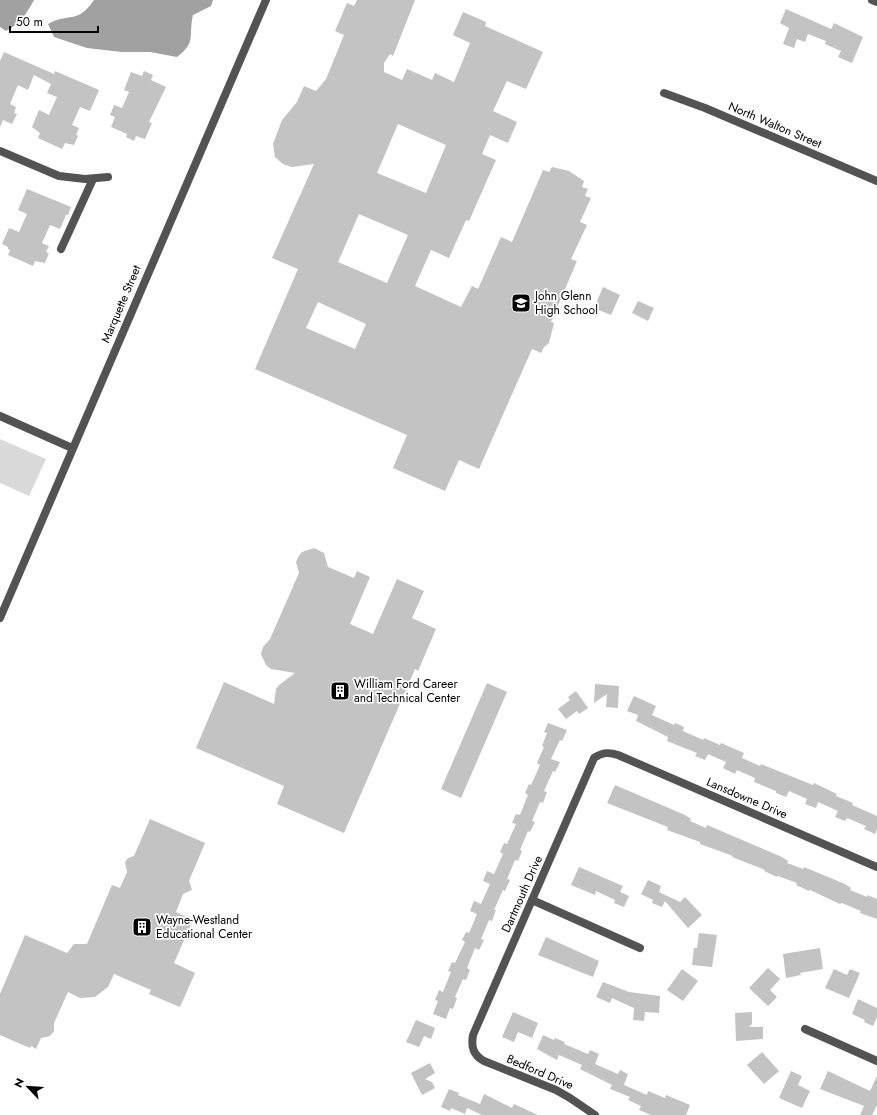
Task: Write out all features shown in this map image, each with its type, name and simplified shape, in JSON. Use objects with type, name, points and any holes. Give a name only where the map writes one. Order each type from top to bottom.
[{"type":"street","name":"Marquette Street","points":[[0,618],[266,0]]},
{"type":"street","points":[[872,0],[877,2]]},
{"type":"street","name":"North Walton Street","points":[[664,93],[705,108],[877,181]]},
{"type":"street","points":[[0,151],[59,176],[93,179],[108,178]]},
{"type":"street","points":[[61,249],[93,179]]},
{"type":"street","points":[[0,416],[72,448]]},
{"type":"street","name":"Lansdowne Drive","points":[[606,753],[618,755],[877,867]]},
{"type":"street","name":"Dartmouth Drive","points":[[475,1053],[472,1043],[473,1035],[590,765],[599,754],[606,753]]},
{"type":"street","points":[[532,900],[640,948]]},
{"type":"street","points":[[805,1029],[877,1061]]},
{"type":"street","name":"Bedford Drive","points":[[475,1053],[478,1058],[484,1061],[570,1098],[595,1115]]},
{"type":"shaded area","points":[[0,0],[34,0],[23,18],[6,31],[0,27]]},
{"type":"shaded area","points":[[94,0],[213,0],[211,6],[193,15],[190,43],[177,57],[150,52],[122,52],[87,48],[54,37],[48,24],[83,13]]},
{"type":"shaded area","points":[[0,439],[46,459],[29,496],[0,483]]},
{"type":"building","points":[[357,0],[415,0],[393,56],[390,54],[384,63],[384,72],[402,80],[407,69],[432,80],[435,73],[454,82],[470,43],[453,35],[463,12],[486,22],[485,26],[543,52],[526,89],[507,81],[493,111],[517,122],[508,143],[490,135],[482,154],[496,160],[469,221],[466,220],[449,258],[431,250],[415,286],[461,307],[472,286],[478,289],[501,237],[512,242],[543,170],[549,172],[552,167],[569,171],[584,181],[582,187],[588,189],[585,196],[591,198],[580,222],[587,225],[571,259],[577,261],[551,322],[554,323],[549,343],[544,347],[541,353],[532,349],[479,469],[459,460],[445,491],[393,468],[407,435],[255,369],[298,269],[272,258],[314,164],[292,167],[283,164],[275,157],[273,144],[282,120],[297,102],[304,86],[316,91],[326,79],[344,35],[335,31],[347,3],[354,6]],"holes":[[[398,124],[446,145],[426,193],[377,173]],[[359,214],[408,235],[387,283],[338,262]],[[318,302],[366,324],[355,349],[306,328]]]},
{"type":"building","points":[[786,9],[831,29],[834,23],[863,37],[852,63],[838,57],[841,51],[825,44],[826,41],[808,34],[805,42],[797,39],[794,48],[783,44],[789,28],[780,23]]},
{"type":"building","points":[[4,52],[54,74],[55,71],[99,90],[90,111],[80,107],[72,125],[79,128],[76,135],[78,136],[74,145],[65,143],[62,149],[38,138],[40,133],[32,127],[39,110],[49,115],[57,97],[47,93],[51,84],[34,75],[28,90],[18,85],[10,104],[16,107],[14,113],[17,114],[12,124],[3,120],[0,127],[0,61]]},
{"type":"building","points":[[144,71],[153,75],[151,80],[166,87],[149,122],[152,123],[145,139],[136,136],[134,141],[126,137],[127,134],[111,127],[115,117],[110,115],[114,105],[122,108],[129,92],[124,90],[131,72],[142,76]]},
{"type":"building","points":[[27,189],[71,207],[60,229],[50,225],[42,243],[49,246],[46,252],[49,253],[45,263],[35,261],[33,266],[8,255],[10,250],[2,244],[9,228],[19,232],[27,214],[18,210]]},
{"type":"building","points":[[603,287],[620,295],[611,315],[594,308]]},
{"type":"building","points":[[638,301],[654,308],[648,321],[632,313]]},
{"type":"building","name":"William Ford Career and Technical Center","points":[[314,548],[324,553],[328,567],[354,578],[357,571],[370,577],[350,624],[373,634],[397,579],[424,591],[412,618],[436,629],[418,671],[415,669],[344,833],[277,804],[284,786],[196,748],[224,682],[274,704],[276,689],[295,673],[271,669],[266,665],[261,654],[263,647],[270,639],[299,573],[296,562],[298,557],[302,552]]},
{"type":"building","points":[[487,683],[507,692],[461,798],[441,789]]},
{"type":"building","points":[[595,684],[619,686],[618,708],[606,707],[607,694],[594,703]]},
{"type":"building","points":[[576,691],[588,708],[579,714],[577,711],[566,719],[558,709],[570,700],[568,697]]},
{"type":"building","points":[[634,696],[656,706],[652,715],[674,725],[675,723],[684,727],[683,731],[703,740],[704,738],[720,745],[721,743],[744,753],[742,758],[760,766],[761,764],[813,785],[814,783],[837,794],[836,796],[853,803],[852,805],[877,816],[877,829],[875,834],[864,829],[866,826],[847,818],[845,821],[835,817],[838,811],[818,802],[816,808],[805,804],[807,799],[789,791],[786,797],[776,793],[776,791],[754,782],[755,778],[737,770],[735,774],[723,768],[726,762],[708,754],[705,760],[695,756],[697,753],[667,741],[668,737],[636,721],[638,715],[627,711]]},
{"type":"building","points":[[548,723],[567,730],[562,741],[560,740],[551,759],[560,762],[555,772],[553,771],[544,791],[547,792],[543,803],[540,802],[532,821],[535,822],[530,832],[528,831],[520,850],[522,851],[518,861],[515,860],[507,879],[510,880],[505,891],[503,890],[494,910],[496,910],[492,921],[489,920],[481,939],[484,940],[479,950],[475,948],[467,968],[470,970],[466,980],[463,979],[455,997],[457,998],[453,1009],[450,1008],[446,1019],[433,1014],[438,1001],[435,1000],[439,990],[443,992],[451,972],[448,971],[452,962],[455,963],[465,942],[462,940],[466,932],[469,933],[477,914],[470,911],[474,901],[481,904],[490,884],[483,881],[487,871],[494,874],[503,854],[500,852],[504,843],[507,844],[516,824],[512,823],[516,814],[520,815],[528,795],[525,793],[529,784],[531,785],[540,765],[537,763],[544,747],[542,746],[547,733],[544,732]]},
{"type":"building","points":[[615,785],[685,815],[691,819],[690,821],[706,828],[707,825],[782,857],[788,861],[787,863],[803,869],[804,867],[845,884],[851,888],[850,890],[867,897],[867,895],[877,899],[877,919],[860,913],[861,911],[842,903],[840,904],[810,890],[809,891],[796,885],[797,883],[778,876],[777,877],[764,871],[765,870],[732,857],[733,856],[667,830],[668,827],[607,803]]},
{"type":"building","name":"Wayne-Westland Educational Center","points":[[150,819],[205,843],[189,881],[192,890],[183,894],[176,912],[193,920],[174,963],[195,973],[180,1007],[149,994],[151,990],[114,974],[108,987],[95,997],[80,998],[68,992],[54,1023],[54,1031],[50,1036],[41,1038],[36,1049],[31,1046],[30,1048],[0,1035],[0,994],[25,935],[67,953],[74,944],[87,944],[112,885],[120,888],[127,872],[125,862],[128,858],[134,856]]},
{"type":"building","points":[[579,867],[623,886],[620,892],[629,896],[624,907],[614,903],[615,900],[596,891],[595,895],[571,885]]},
{"type":"building","points":[[648,880],[661,886],[659,892],[680,902],[685,897],[702,915],[688,928],[665,901],[662,907],[652,903],[653,900],[641,894]]},
{"type":"building","points":[[699,933],[717,935],[712,967],[692,965],[694,948],[697,948]]},
{"type":"building","points":[[546,937],[599,961],[593,977],[538,955]]},
{"type":"building","points":[[820,948],[823,969],[800,973],[801,975],[786,978],[783,954]]},
{"type":"building","points":[[768,968],[780,979],[770,990],[777,997],[768,1006],[749,988]]},
{"type":"building","points":[[682,969],[698,981],[683,1001],[667,990]]},
{"type":"building","points":[[834,969],[847,975],[850,969],[860,973],[849,998],[825,988]]},
{"type":"building","points":[[603,982],[629,992],[660,996],[659,1013],[645,1012],[644,1021],[633,1020],[634,1008],[612,998],[610,1003],[596,997]]},
{"type":"building","points":[[858,999],[877,1008],[877,1017],[873,1026],[864,1022],[865,1020],[852,1014]]},
{"type":"building","points":[[513,1012],[538,1023],[532,1038],[518,1032],[514,1042],[502,1037]]},
{"type":"building","points":[[752,1012],[752,1024],[749,1027],[763,1027],[763,1039],[736,1041],[735,1013]]},
{"type":"building","points":[[416,1020],[435,1028],[431,1039],[424,1036],[419,1047],[406,1042]]},
{"type":"building","points":[[543,1035],[554,1040],[555,1038],[565,1042],[564,1044],[588,1054],[590,1050],[599,1054],[595,1064],[618,1074],[620,1070],[628,1074],[624,1085],[647,1095],[648,1091],[665,1098],[666,1095],[690,1105],[686,1115],[651,1115],[639,1110],[641,1106],[628,1100],[630,1097],[610,1089],[612,1085],[580,1069],[582,1065],[559,1055],[557,1060],[537,1049]]},
{"type":"building","points":[[762,1052],[779,1071],[764,1084],[747,1065]]},
{"type":"building","points":[[430,1063],[435,1073],[425,1079],[432,1082],[435,1088],[422,1095],[411,1073]]},
{"type":"building","points":[[791,1071],[802,1076],[798,1085],[810,1091],[802,1108],[779,1098]]},
{"type":"building","points":[[828,1071],[870,1091],[877,1076],[877,1105],[872,1115],[860,1115],[864,1106],[820,1089]]},
{"type":"building","points":[[449,1089],[459,1093],[458,1095],[480,1104],[484,1094],[512,1108],[514,1104],[538,1115],[482,1115],[467,1108],[465,1114],[451,1108],[450,1111],[441,1107]]},
{"type":"place","name":"John Glenn High School","points":[[521,303]]},
{"type":"place","name":"William Ford Career and Technical Center","points":[[340,691]]},
{"type":"place","name":"Wayne-Westland Educational Center","points":[[142,927]]}]
